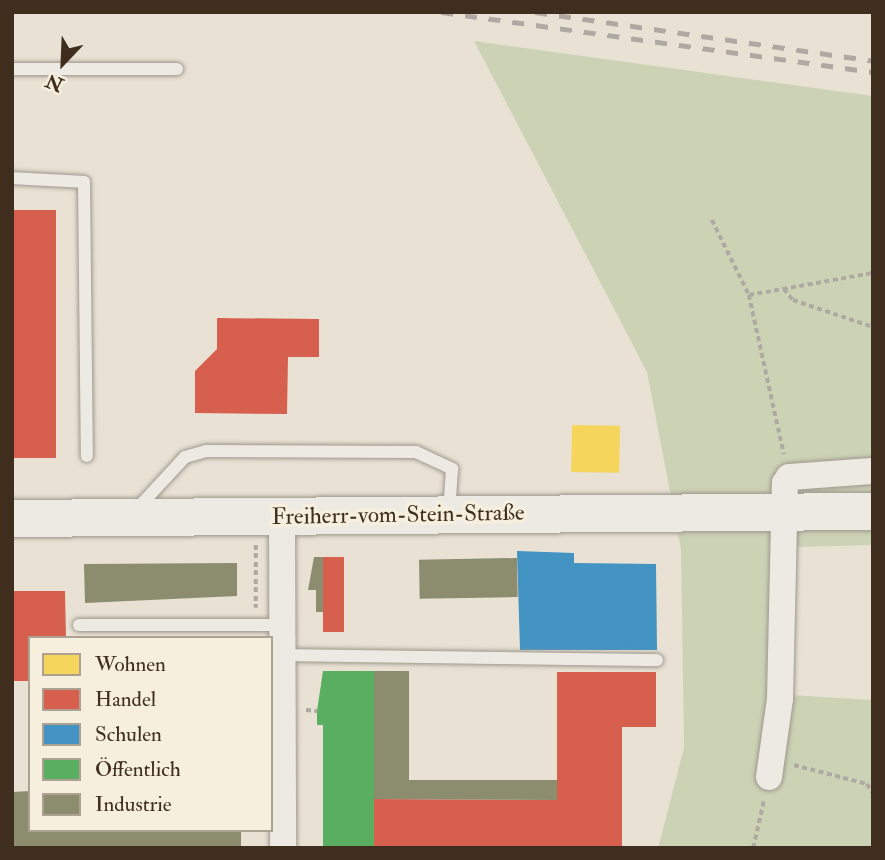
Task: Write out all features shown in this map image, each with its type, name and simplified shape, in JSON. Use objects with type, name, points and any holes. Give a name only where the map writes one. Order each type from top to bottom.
[{"type":"main road","name":"Freiherr-vom-Stein-Straße","points":[[12,518],[130,518],[269,527],[449,513],[873,511]]},
{"type":"street","points":[[771,767],[789,477],[873,471]]},
{"type":"street","points":[[269,527],[283,625],[284,655],[277,771],[283,848]]},
{"type":"lane","points":[[12,69],[177,69]]},
{"type":"lane","points":[[12,178],[84,182],[87,456]]},
{"type":"lane","points":[[130,518],[185,457],[206,451],[416,452],[452,469],[449,513]]},
{"type":"lane","points":[[79,625],[283,625]]},
{"type":"lane","points":[[284,655],[657,660]]},
{"type":"path","points":[[712,220],[749,295],[789,477]]},
{"type":"path","points":[[749,295],[873,273]]},
{"type":"path","points":[[783,289],[793,300],[873,327]]},
{"type":"path","points":[[256,625],[269,527]]},
{"type":"path","points":[[754,848],[771,767],[867,784],[873,793]]},
{"type":"green space","points":[[474,41],[873,96],[873,545],[797,547],[791,695],[873,700],[873,848],[658,848],[684,748],[681,549],[647,372]]},
{"type":"building: Wohnen","points":[[572,425],[620,426],[619,473],[571,472]]},
{"type":"building: Handel","points":[[12,210],[56,210],[56,458],[12,458]]},
{"type":"building: Handel","points":[[217,318],[319,319],[319,357],[288,357],[287,414],[195,413],[195,371],[217,349]]},
{"type":"building: Handel","points":[[323,557],[344,557],[344,632],[323,632]]},
{"type":"building: Handel","points":[[12,591],[65,591],[66,636],[28,636],[28,681],[12,681]]},
{"type":"building: Handel","points":[[557,672],[656,672],[656,727],[622,727],[622,848],[374,848],[374,799],[557,800]]},
{"type":"building: Schulen","points":[[517,551],[574,553],[574,563],[656,564],[657,650],[520,650]]},
{"type":"building: Öffentlich","points":[[323,671],[374,671],[374,848],[323,848],[323,725],[317,725],[317,711]]},
{"type":"building: Industrie","points":[[314,557],[323,557],[323,612],[316,612],[316,590],[308,590]]},
{"type":"building: Industrie","points":[[517,558],[518,597],[420,599],[419,560]]},
{"type":"building: Industrie","points":[[237,563],[237,596],[85,603],[84,564]]},
{"type":"building: Industrie","points":[[374,671],[409,671],[409,780],[557,780],[557,800],[374,799]]},
{"type":"building: Industrie","points":[[28,791],[28,832],[241,832],[241,848],[12,848],[12,792]]},
{"type":"railway","points":[[441,12],[873,72]]},
{"type":"railway","points":[[535,12],[873,61]]}]
